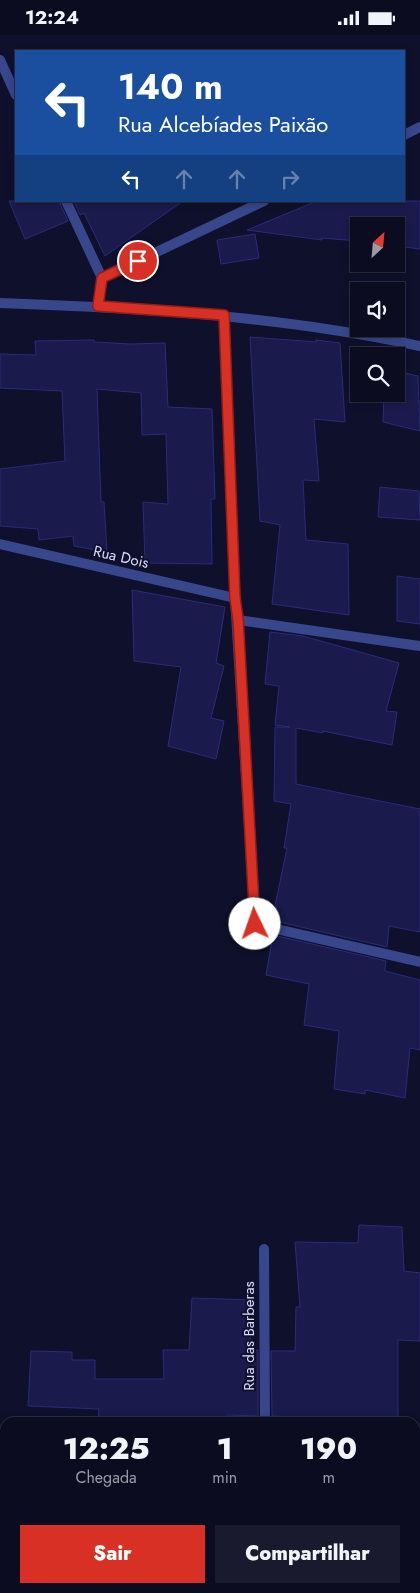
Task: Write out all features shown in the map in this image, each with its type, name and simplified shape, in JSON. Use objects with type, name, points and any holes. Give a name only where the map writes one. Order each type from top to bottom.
[{"type":"street","points":[[0,60],[15,93]]},
{"type":"street","points":[[405,134],[420,127]]},
{"type":"street","points":[[66,202],[102,278],[98,306]]},
{"type":"street","points":[[102,278],[262,202]]},
{"type":"street","points":[[0,303],[98,306],[224,315],[364,334],[420,345]]},
{"type":"street","points":[[224,315],[235,598],[238,619],[255,924],[420,962]]},
{"type":"street","name":"Rua Dois","points":[[0,544],[235,598]]},
{"type":"street","points":[[238,619],[420,646]]},
{"type":"street","name":"Rua das Barberas","points":[[264,1249],[265,1417]]},
{"type":"building","points":[[9,201],[59,202],[68,221],[25,239]]},
{"type":"building","points":[[420,201],[420,249],[405,247],[405,217],[350,217],[350,240],[321,238],[322,240],[247,230],[315,202]]},
{"type":"building","points":[[74,202],[182,202],[105,256],[84,213],[80,215]]},
{"type":"building","points":[[255,234],[259,258],[221,264],[217,240]]},
{"type":"building","points":[[250,337],[340,343],[345,422],[314,419],[319,481],[303,480],[306,540],[348,544],[349,615],[272,604],[280,525],[260,521]]},
{"type":"building","points":[[94,340],[94,342],[130,344],[165,343],[168,407],[212,409],[215,499],[211,499],[212,564],[145,563],[143,502],[168,504],[166,434],[142,435],[141,393],[97,389],[101,502],[104,502],[107,552],[74,546],[73,536],[39,540],[38,529],[0,526],[0,469],[65,461],[62,391],[0,388],[0,354],[36,355],[35,341]]},
{"type":"building","points":[[405,373],[418,376],[420,431],[383,422],[384,402],[405,402]]},
{"type":"building","points":[[380,487],[419,491],[420,520],[378,517]]},
{"type":"building","points":[[397,576],[420,579],[420,624],[397,621]]},
{"type":"building","points":[[132,590],[225,607],[216,663],[224,666],[211,718],[224,721],[216,759],[168,746],[181,667],[134,661]]},
{"type":"building","points":[[270,632],[303,636],[399,663],[386,711],[397,712],[392,745],[323,731],[323,733],[296,728],[296,784],[420,809],[420,932],[389,926],[387,947],[275,921],[277,906],[275,906],[287,848],[284,848],[291,804],[274,801],[275,727],[290,727],[275,725],[279,686],[265,684]]},
{"type":"building","points":[[273,935],[386,961],[385,971],[420,980],[420,1050],[410,1048],[405,1098],[365,1090],[365,1094],[334,1089],[339,1031],[304,1025],[309,984],[266,975]]},
{"type":"building","points":[[359,1225],[402,1227],[404,1271],[420,1273],[420,1341],[398,1340],[398,1417],[272,1416],[271,1351],[295,1351],[296,1307],[300,1307],[295,1242],[358,1243]]},
{"type":"building","points":[[192,1298],[252,1300],[250,1350],[258,1350],[258,1416],[98,1417],[99,1409],[28,1406],[31,1351],[72,1352],[72,1360],[95,1360],[95,1379],[164,1379],[163,1350],[189,1350]]},
{"type":"route","points":[[138,261],[102,278],[98,306],[224,315],[235,598],[238,619],[255,924]]}]
